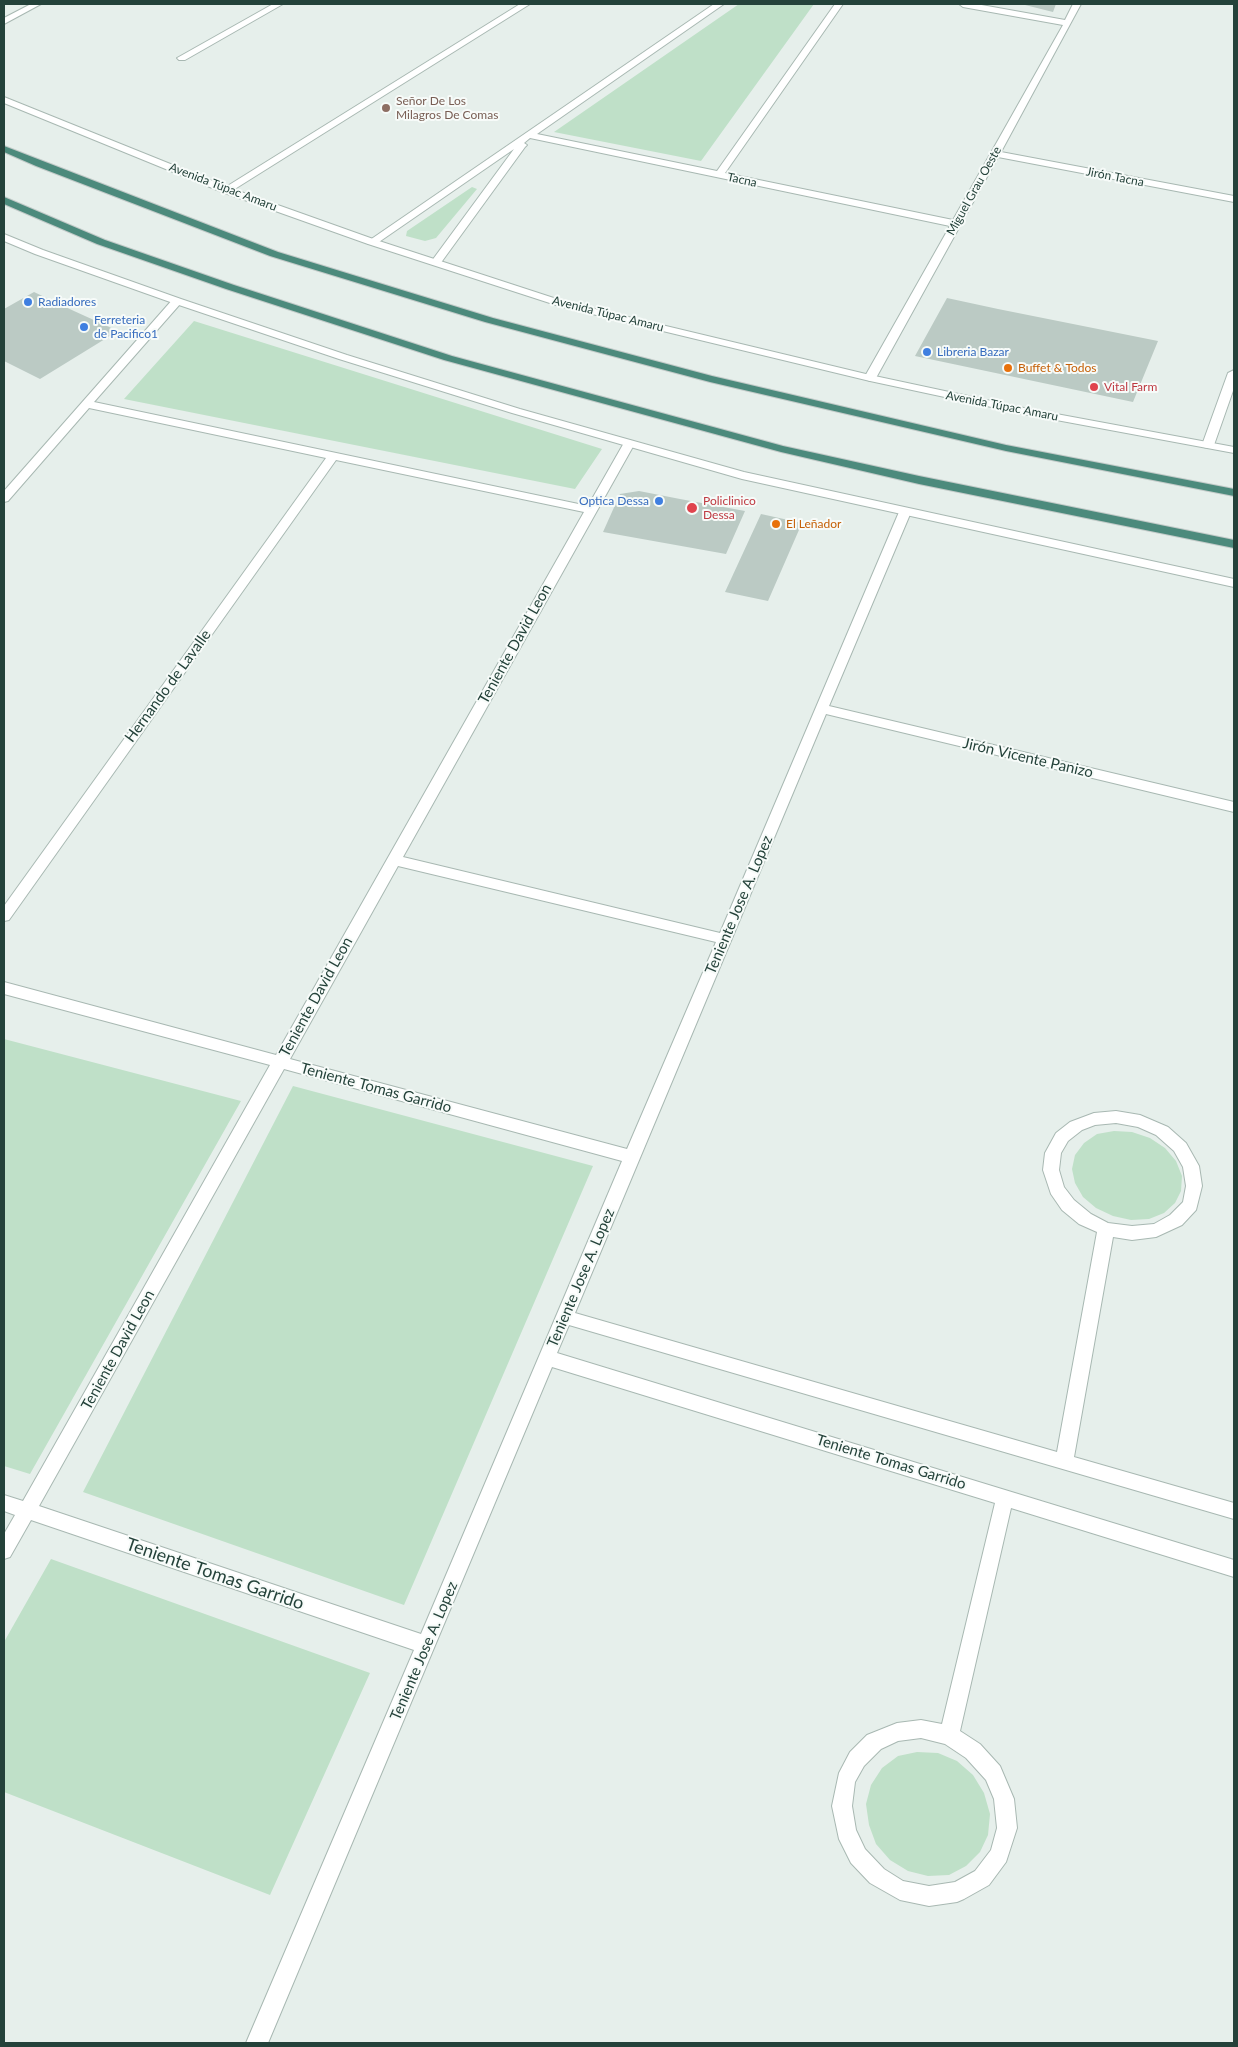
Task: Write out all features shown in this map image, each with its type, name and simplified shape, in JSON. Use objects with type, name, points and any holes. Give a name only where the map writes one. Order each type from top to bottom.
[{"type":"highway","points":[[4,149],[274,254],[489,320],[710,379],[1006,448],[1234,493]]},
{"type":"highway","points":[[4,200],[101,242],[221,284],[448,358],[515,377],[790,451],[919,480],[1234,544]]},
{"type":"street","points":[[19,4],[33,6]]},
{"type":"street","points":[[182,58],[279,4]]},
{"type":"street","points":[[226,190],[526,4]]},
{"type":"street","points":[[372,242],[720,4]]},
{"type":"street","points":[[720,175],[840,4]]},
{"type":"street","points":[[963,4],[1068,23]]},
{"type":"street","name":"Miguel Grau Oeste","points":[[870,378],[1077,4]]},
{"type":"street","points":[[4,21],[33,6]]},
{"type":"street","name":"Avenida Túpac Amaru","points":[[4,100],[226,190],[372,242],[563,304],[870,378],[1024,411],[1234,450]]},
{"type":"street","points":[[436,262],[529,135]]},
{"type":"street","name":"Tacna","points":[[529,135],[956,224]]},
{"type":"street","name":"Jirón Tacna","points":[[995,154],[1234,200]]},
{"type":"street","points":[[4,237],[39,252],[177,301],[416,380],[516,411],[742,475],[1234,583]]},
{"type":"street","points":[[4,498],[177,301]]},
{"type":"street","points":[[1208,445],[1234,373]]},
{"type":"street","points":[[86,404],[591,510]]},
{"type":"street","name":"Teniente David Leon","points":[[4,1551],[629,442]]},
{"type":"street","name":"Hernando de Lavalle","points":[[4,916],[333,456]]},
{"type":"street","name":"Teniente Jose A. Lopez","points":[[257,2043],[905,512]]},
{"type":"street","name":"Jirón Vicente Panizo","points":[[822,709],[1234,807]]},
{"type":"street","points":[[394,860],[724,939]]},
{"type":"street","name":"Teniente Tomas Garrido","points":[[4,988],[632,1157]]},
{"type":"street","points":[[1116,1117],[1140,1121],[1162,1132],[1180,1147],[1192,1166],[1194,1186],[1190,1205],[1176,1220],[1156,1230],[1132,1233],[1106,1229],[1085,1219],[1068,1205],[1057,1189],[1051,1170],[1053,1153],[1062,1137],[1076,1126],[1094,1119],[1116,1117]]},
{"type":"street","points":[[1064,1461],[1106,1229]]},
{"type":"street","points":[[564,1316],[1234,1511]]},
{"type":"street","name":"Teniente Tomas Garrido","points":[[548,1358],[1234,1568]]},
{"type":"street","points":[[949,1735],[1005,1497]]},
{"type":"street","name":"Teniente Tomas Garrido","points":[[4,1503],[426,1645]]},
{"type":"street","points":[[921,1729],[949,1735],[973,1751],[993,1773],[1004,1800],[1007,1828],[999,1855],[982,1878],[957,1892],[929,1896],[900,1890],[877,1876],[858,1856],[846,1832],[842,1806],[846,1780],[856,1759],[874,1742],[896,1732],[921,1729]]},
{"type":"green space","points":[[739,4],[814,4],[701,161],[554,132]]},
{"type":"green space","points":[[472,187],[477,189],[436,238],[425,241],[406,236],[407,231]]},
{"type":"green space","points":[[194,321],[602,449],[575,489],[124,399]]},
{"type":"green space","points":[[4,1039],[241,1101],[30,1474],[4,1466]]},
{"type":"green space","points":[[293,1086],[593,1166],[404,1605],[83,1492]]},
{"type":"green space","points":[[1114,1131],[1132,1132],[1150,1138],[1165,1148],[1176,1161],[1182,1176],[1181,1191],[1175,1203],[1164,1213],[1149,1219],[1131,1220],[1113,1216],[1096,1208],[1083,1197],[1075,1183],[1072,1169],[1075,1155],[1084,1143],[1097,1134]]},
{"type":"green space","points":[[51,1559],[370,1673],[270,1895],[4,1792],[4,1642]]},
{"type":"green space","points":[[917,1752],[938,1753],[957,1761],[973,1775],[984,1793],[990,1814],[988,1835],[980,1852],[966,1866],[949,1875],[928,1876],[908,1871],[890,1860],[876,1844],[869,1825],[866,1804],[871,1785],[882,1768],[898,1756]]},
{"type":"building","points":[[1021,4],[1056,4],[1053,12]]},
{"type":"building","points":[[34,292],[118,331],[40,379],[4,361],[4,309]]},
{"type":"building","points":[[947,298],[1158,341],[1133,402],[915,356]]},
{"type":"building","points":[[639,491],[745,511],[726,554],[603,532],[620,494]]},
{"type":"building","points":[[761,514],[802,523],[768,601],[725,592]]},
{"type":"place","name":"Señor De Los Milagros De Comas","points":[[386,108]]},
{"type":"place","name":"Radiadores","points":[[28,302]]},
{"type":"place","name":"Ferreteria de Pacifico1","points":[[84,327]]},
{"type":"place","name":"Libreria Bazar","points":[[927,352]]},
{"type":"place","name":"Buffet & Todos","points":[[1008,368]]},
{"type":"place","name":"Vital Farm","points":[[1094,387]]},
{"type":"place","name":"Optica Dessa","points":[[659,501]]},
{"type":"place","name":"Policlinico Dessa","points":[[692,508]]},
{"type":"place","name":"El Leñador","points":[[776,524]]}]
